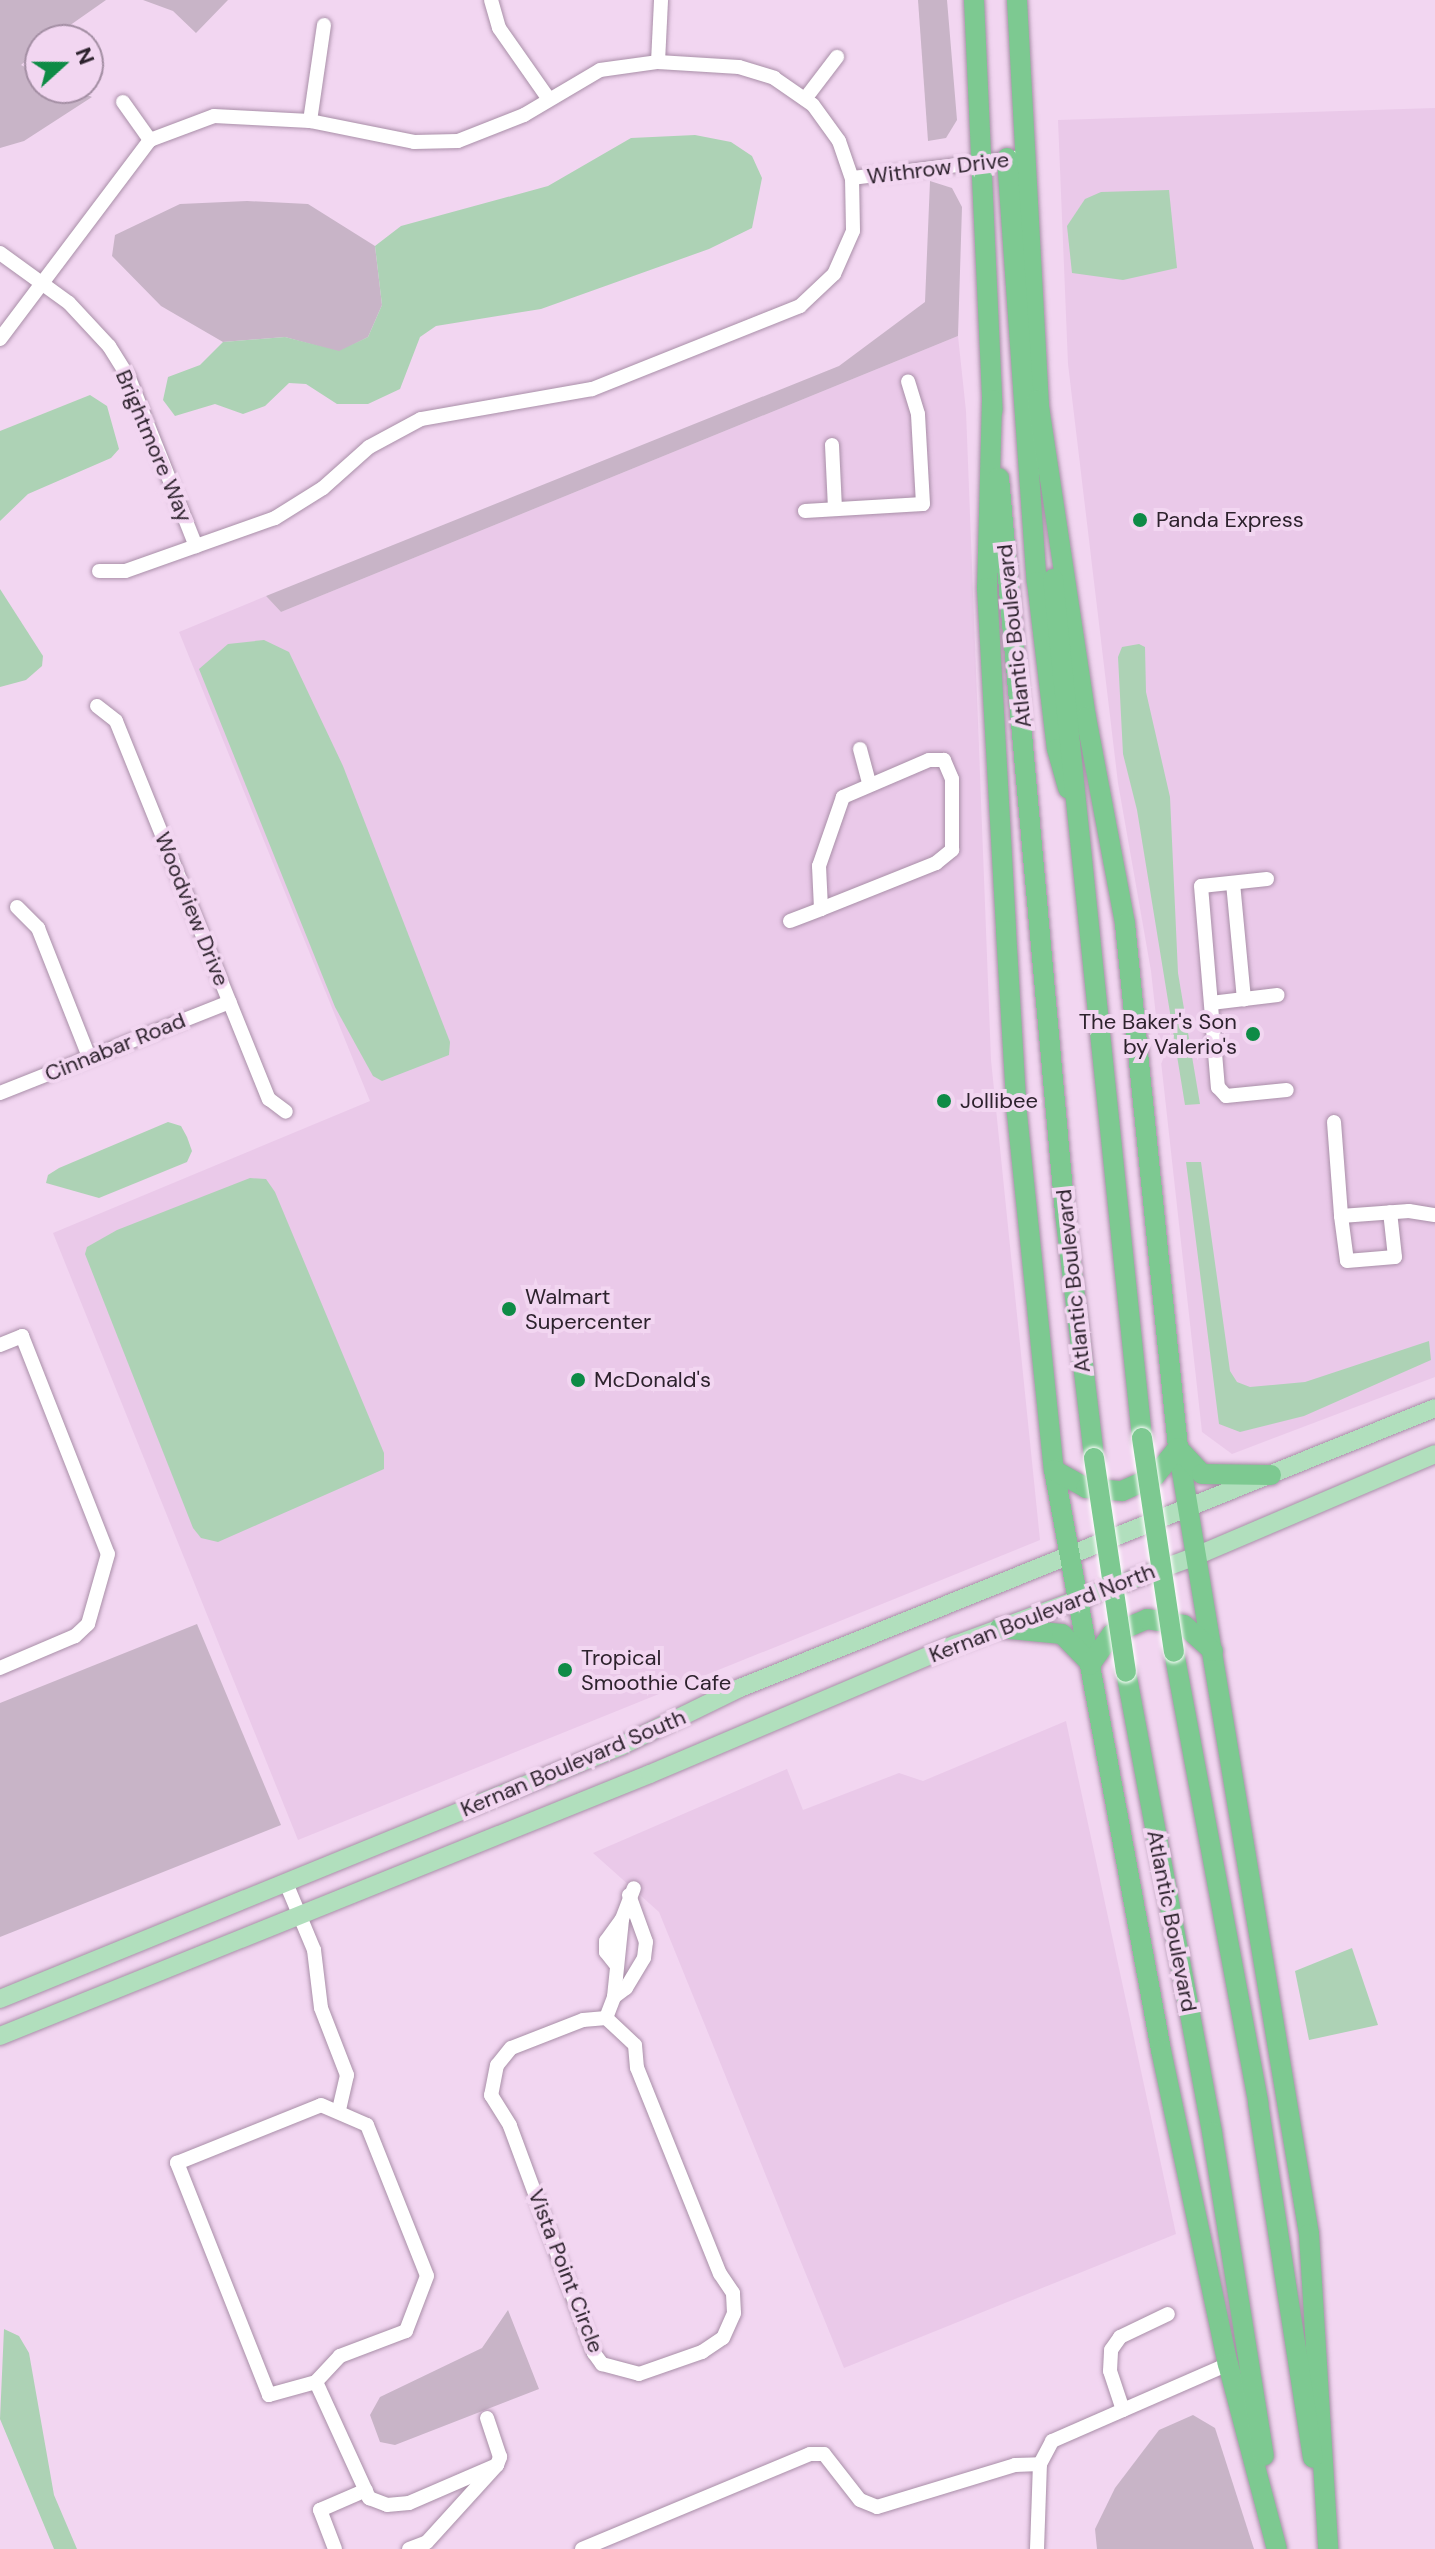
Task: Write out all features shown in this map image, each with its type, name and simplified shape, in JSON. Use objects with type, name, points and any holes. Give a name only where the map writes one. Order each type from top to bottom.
[{"type":"highway","name":"Atlantic Boulevard","points":[[974,0],[992,400],[1064,1198],[1094,1458],[1126,1672],[1280,2549]]},
{"type":"highway","name":"Atlantic Boulevard","points":[[1017,0],[1016,158],[1116,1215],[1142,1438],[1174,1652],[1255,2088],[1327,2549]]},
{"type":"highway","points":[[1016,158],[1037,582],[1057,749],[1083,841]]},
{"type":"highway","points":[[992,400],[987,588],[1006,946],[1017,1114],[1054,1470],[1135,1919],[1228,2364],[1280,2549]]},
{"type":"highway","points":[[1038,400],[1086,717],[1125,924],[1178,1448],[1309,2234],[1327,2549]]},
{"type":"highway","points":[[1054,1470],[1086,1488],[1122,1491],[1155,1476],[1178,1448]]},
{"type":"highway","points":[[1178,1448],[1202,1474],[1271,1475]]},
{"type":"highway","points":[[1090,1665],[1112,1634],[1147,1619],[1184,1625],[1213,1651]]},
{"type":"highway","points":[[1000,1628],[1062,1634],[1090,1665]]},
{"type":"main road","points":[[1188,1506],[1435,1408]]},
{"type":"main road","name":"Kernan Boulevard North","points":[[650,1774],[1000,1628],[1196,1556],[1435,1454]]},
{"type":"main road","name":"Kernan Boulevard South","points":[[0,1999],[621,1746],[740,1688],[859,1644],[1188,1506]]},
{"type":"main road","name":"Kernan Boulevard South","points":[[0,2036],[650,1774]]},
{"type":"street","points":[[491,0],[499,28],[548,98]]},
{"type":"street","points":[[658,62],[661,0]]},
{"type":"street","points":[[310,121],[324,25]]},
{"type":"street","points":[[805,99],[837,57]]},
{"type":"street","points":[[0,339],[150,140],[214,116],[310,121],[369,137],[458,141],[487,133],[600,70],[658,62],[754,70],[805,99],[839,141],[852,178],[854,219],[846,253],[827,284],[800,306],[592,389],[421,419],[369,447],[295,508],[125,571],[99,571]]},
{"type":"street","points":[[123,102],[150,140]]},
{"type":"street","name":"Withrow Drive","points":[[852,178],[981,159],[1016,158]]},
{"type":"street","name":"Brightmore Way","points":[[0,253],[90,323],[129,378],[196,546]]},
{"type":"street","points":[[805,511],[923,504],[918,414],[908,381]]},
{"type":"street","points":[[832,445],[835,509]]},
{"type":"street","name":"Woodview Drive","points":[[97,706],[116,721],[269,1099],[286,1112]]},
{"type":"street","points":[[860,749],[869,782]]},
{"type":"street","points":[[790,921],[821,909],[936,863],[952,850],[952,779],[944,760],[929,760],[869,782],[843,797],[832,818],[819,866],[821,909]]},
{"type":"street","points":[[1267,879],[1201,886],[1218,1087],[1226,1096],[1287,1090]]},
{"type":"street","points":[[1233,883],[1244,999]]},
{"type":"street","points":[[17,907],[38,928],[89,1057]]},
{"type":"street","points":[[1211,1003],[1278,995]]},
{"type":"street","name":"Cinnabar Road","points":[[0,1093],[230,1002]]},
{"type":"street","points":[[1334,1122],[1347,1261],[1395,1257],[1390,1212]]},
{"type":"street","points":[[1341,1216],[1390,1212],[1435,1215]]},
{"type":"street","points":[[0,1345],[22,1336],[108,1554],[88,1624],[75,1636],[0,1668]]},
{"type":"street","points":[[286,1883],[314,1950],[321,2008],[347,2075],[339,2111]]},
{"type":"street","points":[[606,2018],[614,1997],[622,1919],[631,1892],[646,1942],[644,1958],[626,1988],[614,1997]]},
{"type":"street","name":"Vista Point Circle","points":[[606,2018],[635,2045],[637,2068],[720,2274],[733,2293],[734,2313],[723,2338],[702,2352],[639,2374],[614,2370],[594,2353],[510,2126],[491,2095],[497,2065],[511,2048],[583,2020],[606,2018]]},
{"type":"street","points":[[314,2106],[339,2111],[367,2125],[427,2276],[406,2331],[340,2356],[316,2382],[269,2395],[177,2163],[314,2106]]},
{"type":"street","points":[[1123,2410],[1110,2371],[1111,2350],[1120,2337],[1168,2314]]},
{"type":"street","points":[[1037,2549],[1040,2464],[1052,2441],[1228,2364]]},
{"type":"street","points":[[316,2382],[369,2498],[387,2505],[409,2503],[497,2465]]},
{"type":"street","points":[[409,2549],[427,2542],[497,2465],[500,2457],[487,2418]]},
{"type":"street","points":[[582,2549],[810,2454],[824,2454],[860,2500],[877,2507],[1015,2465],[1040,2464]]},
{"type":"street","points":[[335,2549],[320,2510],[366,2490]]},
{"type":"shaded area","points":[[0,0],[106,0],[72,24],[24,24],[24,62],[21,65],[24,66],[24,104],[81,104],[24,141],[0,148]]},
{"type":"shaded area","points":[[143,0],[228,0],[196,33],[173,11]]},
{"type":"shaded area","points":[[918,0],[947,0],[957,120],[946,138],[928,141]]},
{"type":"shaded area","points":[[1435,108],[1435,1377],[1232,1454],[1202,1432],[1151,971],[1118,783],[1068,364],[1058,120]]},
{"type":"shaded area","points":[[695,135],[731,142],[752,156],[762,178],[752,228],[709,249],[541,309],[436,326],[420,337],[400,389],[368,404],[337,404],[306,384],[289,383],[265,406],[243,414],[215,404],[175,416],[163,400],[168,377],[200,365],[223,342],[285,337],[339,351],[368,337],[382,305],[375,246],[401,226],[548,186],[631,138]]},
{"type":"shaded area","points":[[930,181],[952,188],[962,207],[958,336],[281,612],[266,596],[839,366],[925,302]]},
{"type":"shaded area","points":[[1169,190],[1177,268],[1123,280],[1072,273],[1067,226],[1085,199],[1101,192]]},
{"type":"shaded area","points":[[247,201],[308,204],[375,246],[382,305],[368,337],[339,352],[285,337],[223,342],[161,306],[112,256],[115,235],[180,204]]},
{"type":"shaded area","points":[[958,336],[966,411],[991,1060],[1040,1540],[298,1840],[53,1233],[370,1101],[179,632],[266,596],[281,612]]},
{"type":"shaded area","points":[[90,395],[107,406],[119,449],[111,458],[28,494],[0,521],[0,431]]},
{"type":"shaded area","points":[[0,589],[43,656],[42,666],[26,680],[0,687]]},
{"type":"shaded area","points":[[264,640],[289,652],[343,766],[450,1042],[449,1055],[382,1081],[373,1076],[335,1007],[199,669],[228,644]]},
{"type":"shaded area","points":[[1139,644],[1145,647],[1146,692],[1170,797],[1178,973],[1200,1104],[1185,1105],[1137,810],[1123,754],[1118,657],[1122,647]]},
{"type":"shaded area","points":[[168,1122],[181,1126],[187,1137],[192,1151],[187,1162],[99,1198],[46,1183],[48,1175],[59,1168]]},
{"type":"shaded area","points":[[1186,1162],[1201,1162],[1230,1371],[1237,1382],[1250,1387],[1305,1382],[1429,1341],[1431,1360],[1304,1416],[1240,1432],[1219,1424]]},
{"type":"shaded area","points":[[250,1178],[266,1179],[275,1192],[384,1453],[384,1469],[218,1542],[201,1538],[193,1528],[85,1254],[87,1247],[117,1230]]},
{"type":"shaded area","points":[[197,1624],[281,1825],[0,1937],[0,1703]]},
{"type":"shaded area","points":[[1066,1721],[1176,2234],[844,2368],[659,1912],[593,1853],[787,1769],[803,1810],[899,1773],[923,1781]]},
{"type":"shaded area","points":[[1352,1948],[1378,2025],[1309,2040],[1295,1971]]},
{"type":"shaded area","points":[[508,2310],[539,2389],[395,2445],[380,2442],[370,2415],[380,2397],[482,2348]]},
{"type":"shaded area","points":[[4,2329],[19,2336],[29,2353],[54,2495],[77,2549],[54,2549],[0,2419]]},
{"type":"shaded area","points":[[1193,2415],[1215,2428],[1254,2549],[1097,2549],[1095,2529],[1115,2488],[1159,2430]]},
{"type":"place","name":"Panda Express","points":[[1140,520]]},
{"type":"place","name":"The Baker's Son by Valerio's","points":[[1253,1034]]},
{"type":"place","name":"Jollibee","points":[[944,1101]]},
{"type":"place","name":"Walmart Supercenter","points":[[509,1309]]},
{"type":"place","name":"McDonald's","points":[[578,1380]]},
{"type":"place","name":"Tropical Smoothie Cafe","points":[[565,1670]]}]
